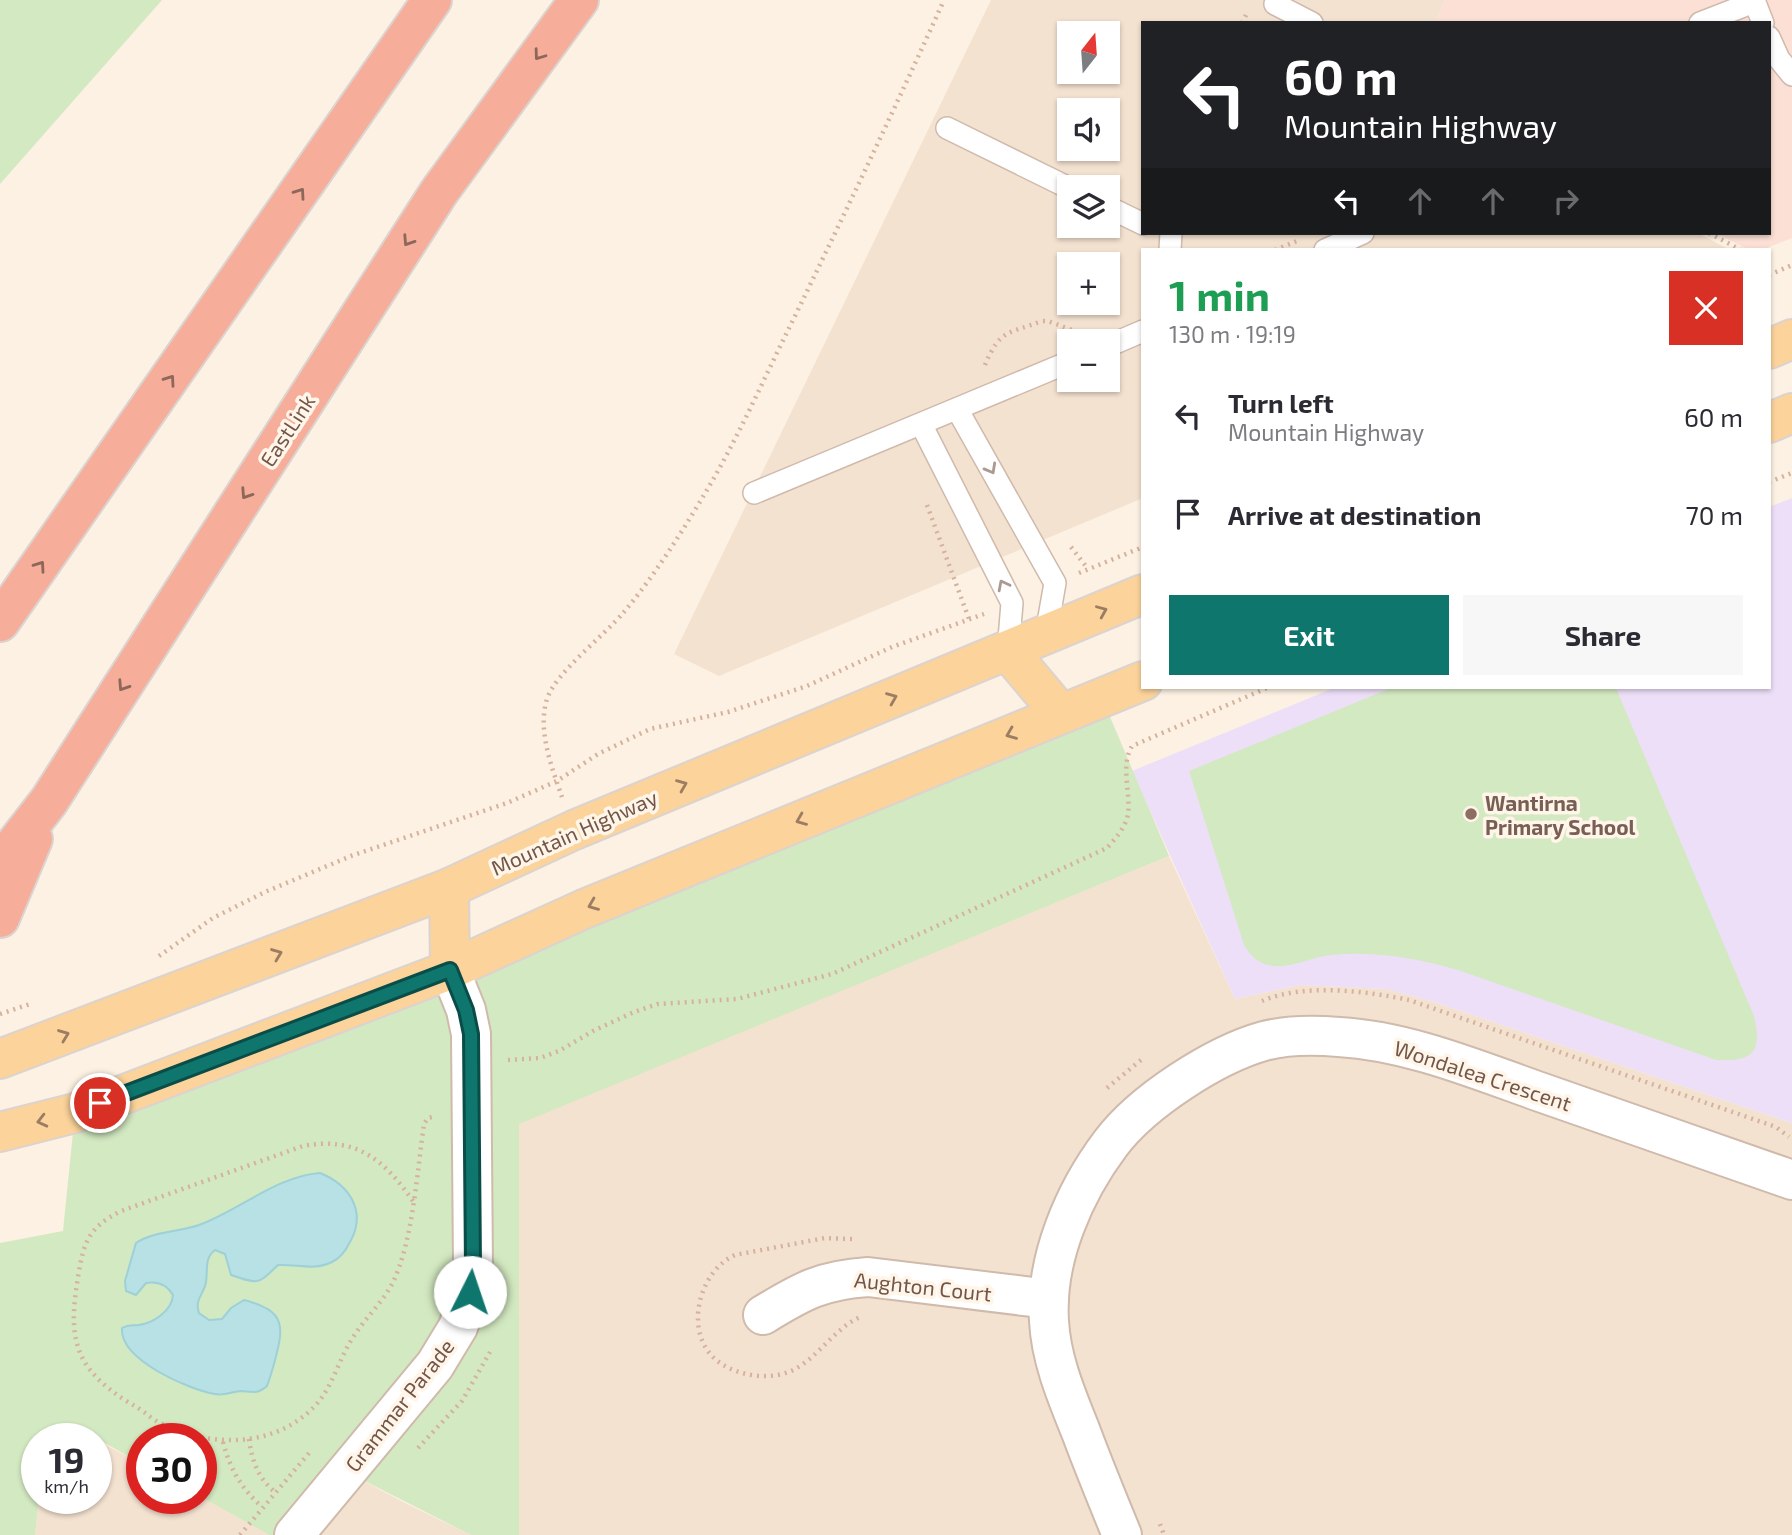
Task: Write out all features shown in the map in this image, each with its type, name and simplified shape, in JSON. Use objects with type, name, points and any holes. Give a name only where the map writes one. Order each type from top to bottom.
[{"type":"highway","points":[[0,622],[432,0]]},
{"type":"highway","name":"EastLink","points":[[0,864],[49,801],[439,192],[579,0]]},
{"type":"highway","points":[[0,918],[49,801]]},
{"type":"main road","points":[[1771,348],[1792,340]]},
{"type":"main road","points":[[1771,422],[1792,413]]},
{"type":"main road","name":"Mountain Highway","points":[[0,1059],[449,888],[574,830],[1141,595]]},
{"type":"main road","points":[[1045,634],[1060,714]]},
{"type":"main road","points":[[1008,651],[1060,714]]},
{"type":"main road","points":[[0,1132],[75,1113],[450,970],[584,909],[1141,682]]},
{"type":"main road","points":[[449,888],[450,970]]},
{"type":"street","name":"Grammar Parade","points":[[293,1535],[435,1366],[458,1327],[470,1292],[473,1267],[471,1034],[466,1010],[450,970]]},
{"type":"street","name":"Wondalea Crescent","points":[[1122,1535],[1062,1386],[1052,1346],[1049,1300],[1054,1266],[1073,1207],[1112,1142],[1136,1116],[1200,1070],[1237,1049],[1289,1037],[1371,1040],[1450,1060],[1792,1181]]},
{"type":"street","name":"Aughton Court","points":[[763,1315],[804,1290],[823,1283],[868,1277],[1049,1300]]},
{"type":"lane","points":[[1705,21],[1754,1],[1762,21]]},
{"type":"lane","points":[[1272,9],[1306,21]]},
{"type":"lane","points":[[1771,42],[1779,60],[1792,75]]},
{"type":"lane","points":[[947,128],[1057,182]]},
{"type":"lane","points":[[1120,212],[1141,223]]},
{"type":"lane","points":[[1329,248],[1359,235]]},
{"type":"lane","points":[[1120,341],[1141,332]]},
{"type":"lane","points":[[754,493],[1057,367]]},
{"type":"lane","points":[[957,409],[1055,583],[1045,634]]},
{"type":"lane","points":[[921,424],[1012,603],[1008,651]]},
{"type":"path","points":[[574,830],[548,752],[544,720],[547,698],[558,681],[624,612],[662,562],[707,490],[743,425],[876,149],[944,0]]},
{"type":"path","points":[[1713,235],[1737,248]]},
{"type":"path","points":[[1280,248],[1301,239]]},
{"type":"path","points":[[1771,274],[1792,265]]},
{"type":"path","points":[[1771,481],[1792,473]]},
{"type":"path","points":[[1055,583],[1141,548]]},
{"type":"path","points":[[150,959],[162,954],[213,918],[265,892],[351,856],[507,803],[556,781],[598,754],[650,729],[728,712],[807,686],[892,647],[1012,603]]},
{"type":"path","points":[[501,1061],[540,1058],[634,1012],[658,1004],[737,999],[832,974],[1107,848],[1116,839],[1128,816],[1127,759],[1132,746],[1265,689]]},
{"type":"path","points":[[0,1014],[38,1001]]},
{"type":"path","points":[[437,1105],[438,1129]]},
{"type":"path","points":[[413,1201],[395,1177],[377,1160],[350,1147],[318,1143],[121,1211],[95,1226],[82,1250],[75,1299],[75,1338],[82,1357],[107,1385],[157,1421],[178,1431],[223,1441],[249,1439],[278,1431],[296,1421],[313,1408],[326,1392],[349,1344],[380,1304],[397,1273],[407,1238],[413,1201],[424,1124],[428,1118],[437,1116]]},
{"type":"path","points":[[249,1439],[251,1456],[261,1478],[275,1492]]},
{"type":"path","points":[[223,1441],[236,1477],[247,1494],[262,1507]]},
{"type":"path","points":[[240,1535],[312,1450]]},
{"type":"path","points":[[1159,1522],[1164,1535]]},
{"type":"shaded area","points":[[991,0],[1445,0],[1436,21],[1141,21],[1141,235],[1702,235],[1726,248],[1141,248],[1141,499],[719,676],[674,654]]},
{"type":"shaded area","points":[[1445,0],[1792,0],[1792,238],[1767,248],[1745,248],[1720,235],[1771,235],[1771,21],[1436,21]]},
{"type":"shaded area","name":"Wantirna Primary School","points":[[1792,498],[1792,1123],[1434,1002],[1386,989],[1300,985],[1235,999],[1132,771],[1332,689],[1771,689],[1771,506]]},
{"type":"shaded area","points":[[1169,856],[1235,999],[1300,985],[1386,989],[1434,1002],[1792,1123],[1792,1535],[519,1535],[518,1123]]},
{"type":"shaded area","points":[[112,1448],[126,1456],[126,1514],[217,1514],[217,1506],[269,1535],[35,1535],[37,1514],[112,1514]]},
{"type":"shaded area","points":[[347,1472],[405,1503],[471,1535],[294,1535]]},
{"type":"green space","points":[[0,0],[162,0],[0,184]]},
{"type":"green space","name":"Wantirna Primary School","points":[[1389,689],[1616,689],[1754,1016],[1757,1039],[1755,1047],[1746,1057],[1716,1060],[1458,970],[1411,959],[1347,954],[1280,966],[1263,963],[1252,956],[1244,945],[1189,771]]},
{"type":"green space","points":[[1102,698],[1169,856],[519,1124],[519,1535],[471,1535],[347,1472],[294,1535],[269,1535],[217,1506],[217,1423],[126,1423],[126,1455],[112,1447],[112,1423],[21,1423],[21,1514],[37,1514],[35,1535],[0,1535],[0,1243],[63,1231],[75,1113]]},
{"type":"water","points":[[320,1173],[331,1178],[347,1192],[356,1210],[355,1231],[347,1248],[338,1258],[319,1266],[278,1265],[258,1281],[231,1275],[225,1254],[215,1250],[208,1260],[206,1282],[198,1301],[199,1313],[209,1320],[222,1319],[231,1308],[244,1300],[268,1309],[279,1322],[280,1340],[267,1386],[255,1392],[219,1394],[204,1391],[158,1372],[132,1351],[124,1340],[122,1328],[156,1319],[169,1306],[173,1295],[162,1284],[154,1283],[146,1283],[136,1295],[126,1291],[125,1281],[136,1243],[151,1236],[199,1225],[288,1180]]},
{"type":"place","name":"Wantirna Primary School","points":[[1471,814]]},
{"type":"route","points":[[100,1103],[450,970],[466,1010],[471,1034],[473,1267],[470,1292]]}]
